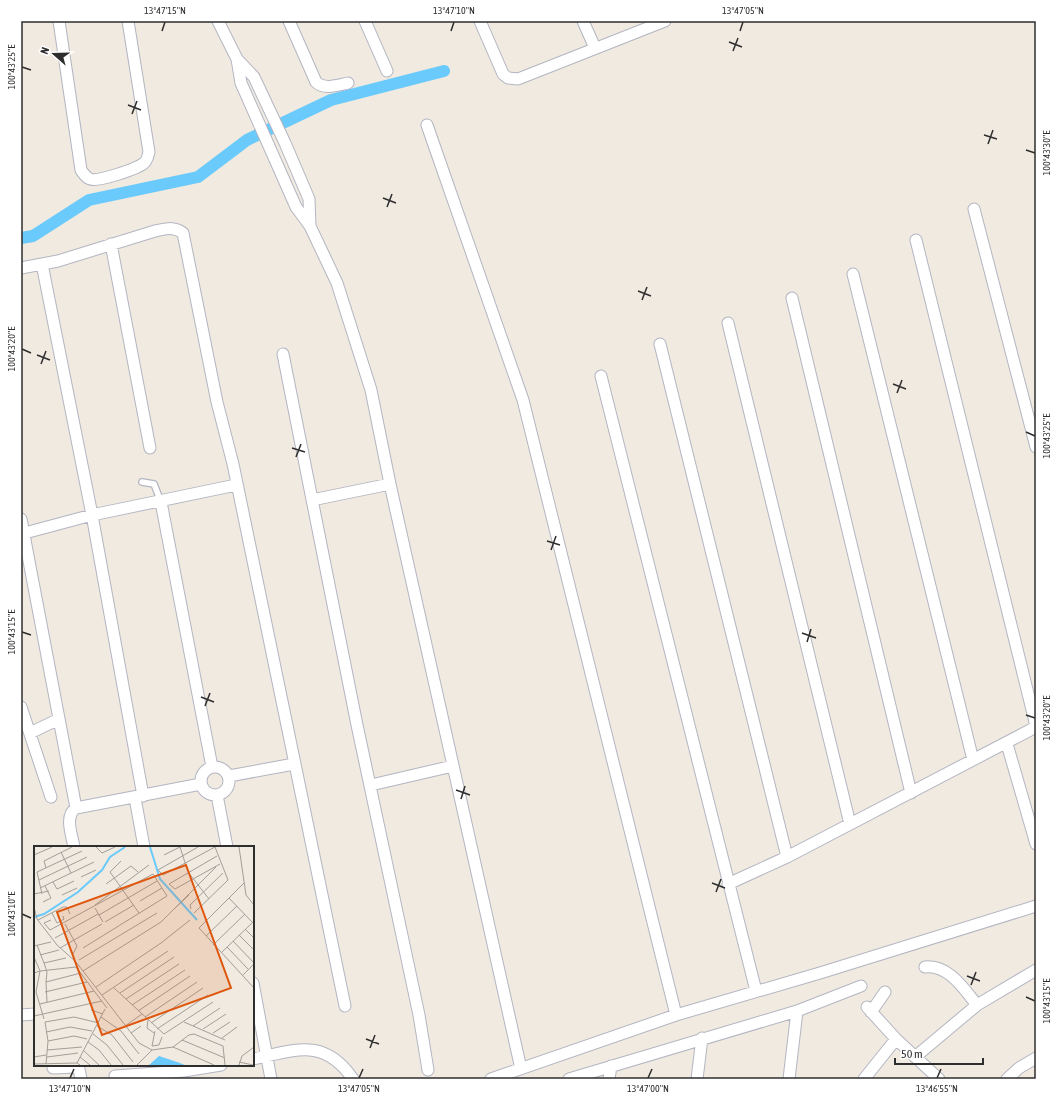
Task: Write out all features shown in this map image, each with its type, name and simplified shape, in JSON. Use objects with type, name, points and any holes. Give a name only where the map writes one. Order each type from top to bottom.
[{"type":"street","points":[[59,21],[81,170],[85,176],[95,180],[104,179],[144,164],[148,156],[128,21]]},
{"type":"street","points":[[218,21],[237,59],[254,77],[309,199],[310,226]]},
{"type":"street","points":[[289,21],[316,82],[324,86],[348,83]]},
{"type":"street","points":[[365,21],[387,70]]},
{"type":"street","points":[[480,21],[503,74],[512,79],[518,79],[665,21]]},
{"type":"street","points":[[583,21],[595,48]]},
{"type":"street","points":[[237,59],[241,83],[296,207],[310,226],[337,283],[359,348],[371,390],[390,484],[521,1069]]},
{"type":"street","points":[[427,125],[523,400],[676,1015]]},
{"type":"street","points":[[974,209],[1036,447]]},
{"type":"street","points":[[21,268],[42,264],[170,228],[184,233],[217,402],[233,464],[236,485],[345,1006]]},
{"type":"street","points":[[728,884],[787,857],[973,760],[1007,744],[1036,727],[916,240]]},
{"type":"street","points":[[111,244],[150,448]]},
{"type":"street","points":[[42,264],[92,515],[139,797],[144,846]]},
{"type":"street","points":[[853,274],[973,760]]},
{"type":"street","points":[[792,298],[911,793]]},
{"type":"street","points":[[728,323],[850,824]]},
{"type":"street","points":[[660,344],[787,857]]},
{"type":"street","points":[[283,354],[419,1015],[428,1070]]},
{"type":"street","points":[[600,376],[756,991]]},
{"type":"street","points":[[312,500],[390,484]]},
{"type":"street","points":[[22,534],[92,515],[161,502],[236,485]]},
{"type":"street","points":[[161,502],[212,767]]},
{"type":"street","points":[[21,519],[22,534],[76,808]]},
{"type":"street","points":[[21,707],[51,797]]},
{"type":"street","points":[[30,733],[59,719]]},
{"type":"street","points":[[1007,744],[1036,844]]},
{"type":"street","points":[[229,776],[294,764]]},
{"type":"street","points":[[371,785],[453,766]]},
{"type":"street","points":[[212,767],[222,768],[229,776],[230,782],[227,789],[223,793],[216,795],[207,793],[201,784],[203,773],[212,767]]},
{"type":"street","points":[[74,846],[69,818],[70,812],[76,808],[201,784]]},
{"type":"street","points":[[216,795],[227,846]]},
{"type":"street","points":[[491,1079],[676,1015],[1036,906]]},
{"type":"street","points":[[925,967],[933,966],[941,968],[955,980],[977,1005]]},
{"type":"street","points":[[915,1057],[977,1005],[1036,970]]},
{"type":"street","points":[[569,1079],[702,1038],[798,1011],[861,986]]},
{"type":"street","points":[[254,988],[271,1079]]},
{"type":"street","points":[[885,992],[869,1010],[896,1039],[939,1079]]},
{"type":"street","points":[[789,1079],[798,1011]]},
{"type":"street","points":[[21,1015],[34,1014]]},
{"type":"street","points":[[697,1079],[702,1038]]},
{"type":"street","points":[[864,1079],[896,1039]]},
{"type":"street","points":[[254,1059],[299,1049],[316,1049],[328,1054],[339,1063],[353,1079]]},
{"type":"street","points":[[1007,1079],[1019,1068],[1036,1058]]},
{"type":"street","points":[[114,1073],[183,1072],[215,1066]]},
{"type":"street","points":[[609,1079],[610,1066]]},
{"type":"street","points":[[53,1068],[75,1067],[79,1069],[81,1079]]},
{"type":"lane","points":[[142,482],[154,484],[161,502]]},
{"type":"waterway","points":[[21,238],[33,236],[89,200],[198,177],[247,140],[331,100],[444,71]]}]
